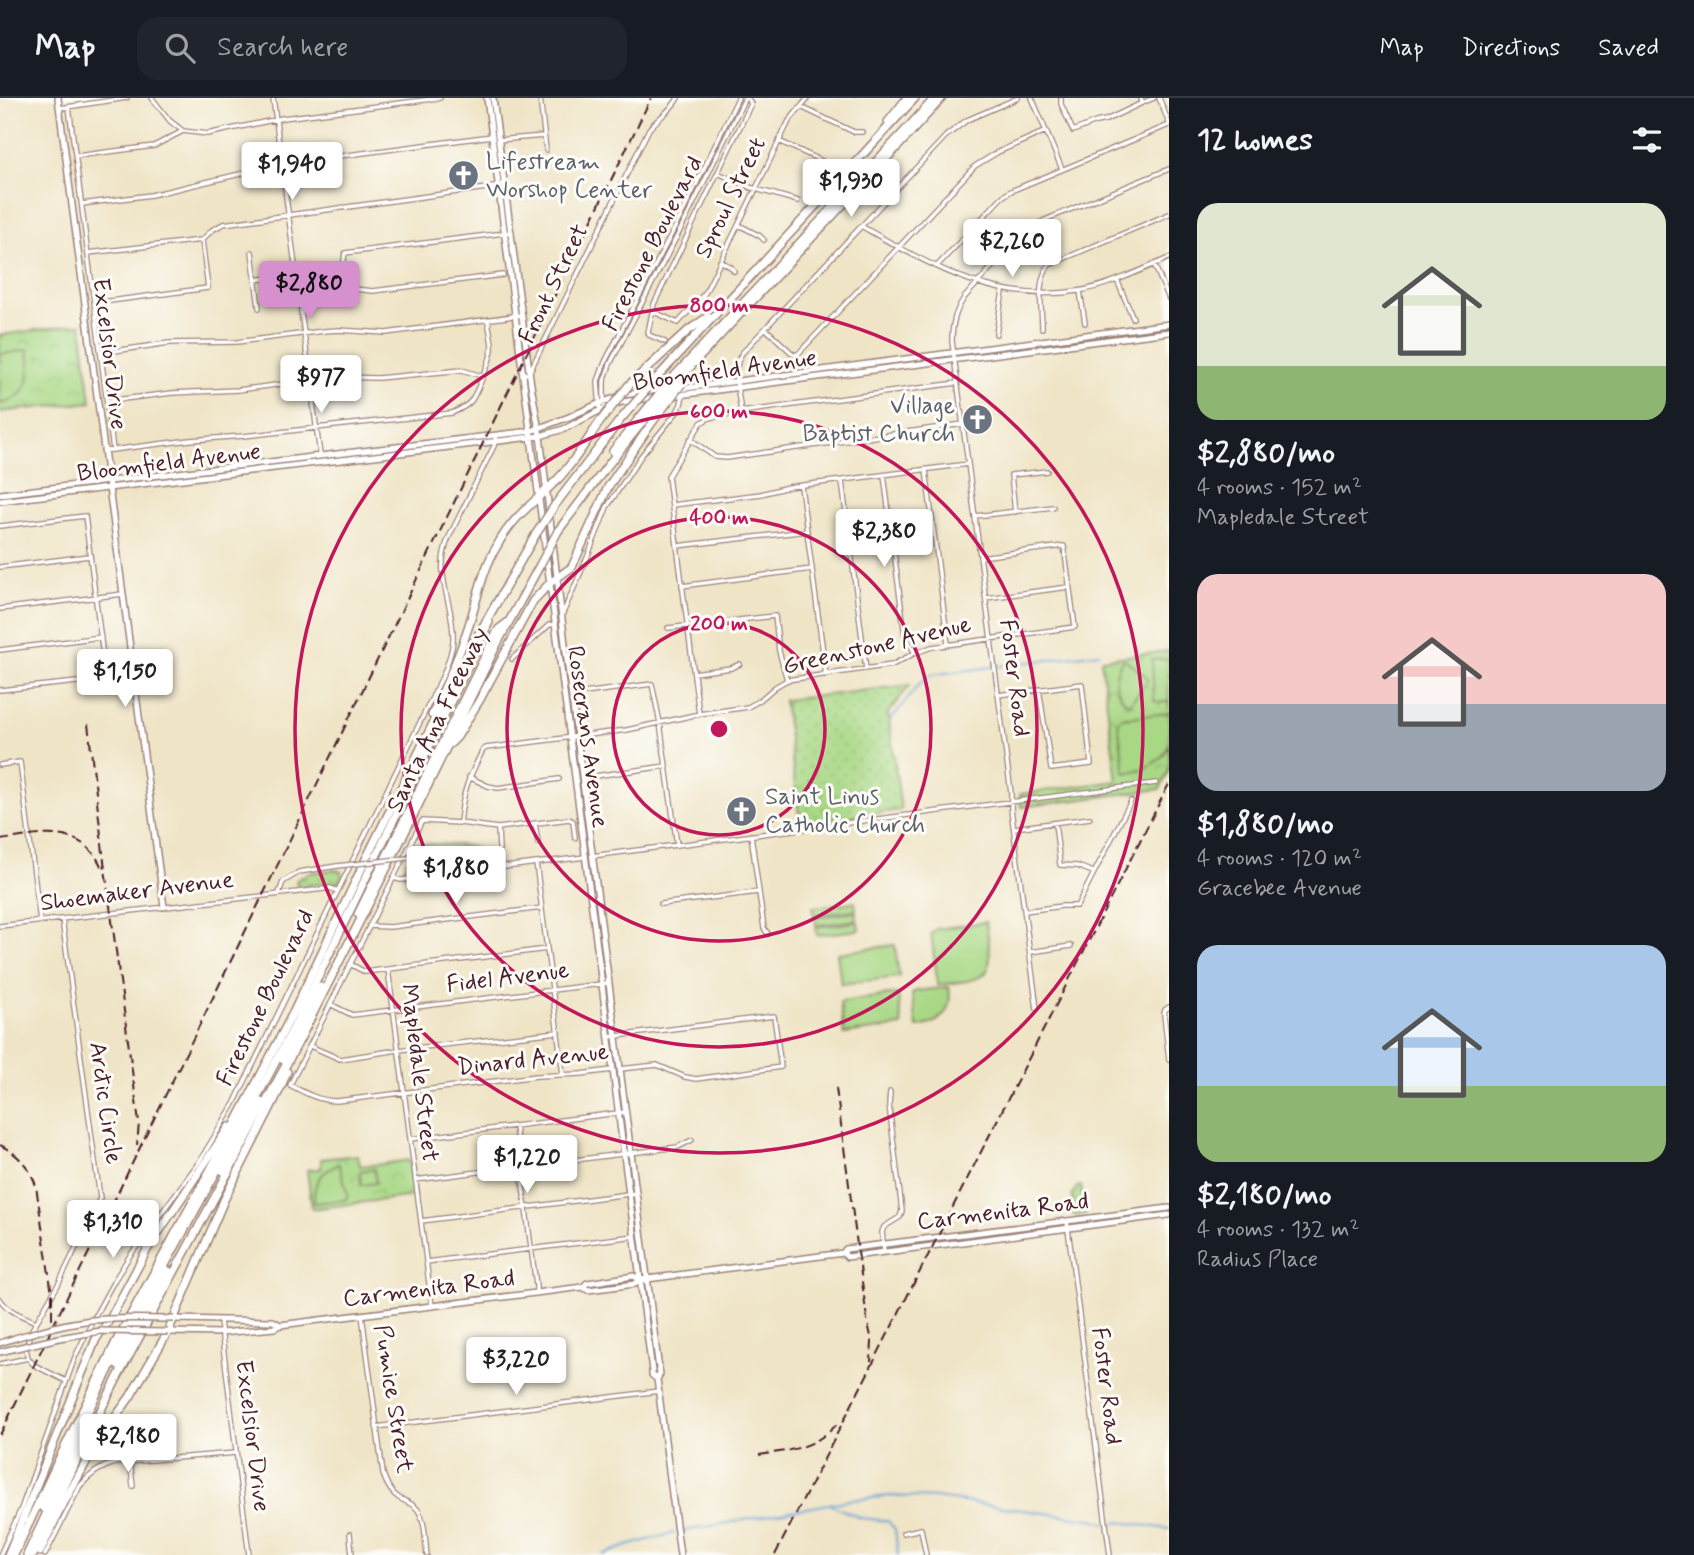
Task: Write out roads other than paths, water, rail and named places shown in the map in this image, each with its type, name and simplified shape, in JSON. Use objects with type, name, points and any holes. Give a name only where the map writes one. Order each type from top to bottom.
[{"type":"highway","points":[[860,159],[906,98]]},
{"type":"highway","name":"Santa Ana Freeway","points":[[14,1555],[116,1342],[266,1066],[469,651],[536,534],[555,505],[654,381],[915,98]]},
{"type":"highway","points":[[446,749],[480,701],[533,601],[558,576],[572,567],[608,487],[678,386],[935,98]]},
{"type":"highway","name":"Santa Ana Freeway","points":[[36,1555],[91,1429],[300,1039],[510,620],[558,531],[638,423],[678,386],[716,338],[942,98]]},
{"type":"highway","points":[[409,772],[424,731],[453,671],[488,563],[513,521],[566,469],[629,385],[689,330],[718,311]]},
{"type":"highway","points":[[22,1555],[71,1446],[121,1345],[294,1027],[489,624],[489,614]]},
{"type":"highway","points":[[27,1555],[127,1348],[296,1037],[489,648],[499,629],[510,620]]},
{"type":"highway","points":[[36,1555],[96,1444],[130,1397],[168,1332],[229,1190],[280,1089],[300,1039]]},
{"type":"highway","points":[[8,1555],[96,1339],[110,1319],[148,1248],[266,1066]]},
{"type":"main road","name":"Excelsior Drive","points":[[58,98],[164,906]]},
{"type":"main road","name":"Rosecrans Avenue","points":[[487,98],[502,185]]},
{"type":"main road","name":"Rosecrans Avenue","points":[[493,98],[560,666],[574,737]]},
{"type":"main road","name":"Bloomfield Avenue","points":[[531,434],[539,428],[602,406],[678,386],[737,384],[1166,328]]},
{"type":"main road","name":"Rosecrans Avenue","points":[[526,374],[539,428],[572,699],[574,737],[644,1280],[652,1375],[657,1379]]},
{"type":"main road","name":"Bloomfield Avenue","points":[[0,501],[320,455],[531,434],[540,436],[564,429],[602,406]]},
{"type":"main road","name":"Bloomfield Avenue","points":[[0,494],[298,465],[495,438]]},
{"type":"main road","points":[[314,463],[320,455],[325,461]]},
{"type":"main road","points":[[292,459],[298,465],[302,458]]},
{"type":"main road","points":[[560,666],[568,664]]},
{"type":"main road","points":[[563,684],[570,683]]},
{"type":"main road","points":[[565,700],[572,699]]},
{"type":"main road","name":"Rosecrans Avenue","points":[[633,1194],[635,1236],[660,1374],[657,1379],[680,1555]]},
{"type":"main road","name":"Carmenita Road","points":[[843,1254],[846,1249],[1169,1208]]},
{"type":"main road","name":"Carmenita Road","points":[[0,1352],[101,1331],[221,1333],[274,1328],[583,1287],[588,1290],[635,1284],[644,1280],[843,1254],[847,1257],[1169,1215]]},
{"type":"main road","name":"Carmenita Road","points":[[0,1343],[63,1325],[110,1319],[273,1321],[281,1325]]},
{"type":"main road","points":[[651,1363],[658,1362]]},
{"type":"street","points":[[59,108],[127,98]]},
{"type":"street","points":[[152,98],[170,121],[183,131],[207,134],[276,119],[439,98]]},
{"type":"street","points":[[274,98],[320,455]]},
{"type":"street","points":[[540,98],[547,150]]},
{"type":"street","name":"Front Street","points":[[526,374],[649,129],[666,114],[678,98]]},
{"type":"street","name":"Firestone Boulevard","points":[[602,406],[598,381],[605,362],[682,214],[738,98]]},
{"type":"street","points":[[665,342],[648,332],[654,304],[751,104],[746,98]]},
{"type":"street","name":"Firestone Boulevard","points":[[602,406],[604,381],[611,362],[746,98]]},
{"type":"street","name":"Sproul Street","points":[[652,312],[678,323],[705,293],[789,121],[808,98]]},
{"type":"street","points":[[741,412],[736,370],[739,358],[946,136],[967,120],[1018,98]]},
{"type":"street","points":[[1032,98],[1062,169]]},
{"type":"street","points":[[937,266],[1002,197],[1018,187],[1169,124],[1157,98],[1141,100],[1106,120],[1073,131],[1061,98]]},
{"type":"street","name":"Excelsior Drive","points":[[69,107],[113,450]]},
{"type":"street","points":[[801,107],[854,131],[862,132]]},
{"type":"street","points":[[76,156],[155,146],[183,131]]},
{"type":"street","points":[[765,329],[794,355],[799,354],[975,166],[998,152],[1046,131]]},
{"type":"street","points":[[82,204],[151,195],[282,164],[492,136],[499,141],[544,135]]},
{"type":"street","points":[[779,141],[822,161],[831,169]]},
{"type":"street","name":"Foster Road","points":[[1037,1009],[957,383],[953,320],[964,298],[1028,230],[1045,220],[1169,169]]},
{"type":"street","points":[[718,173],[756,189],[798,201]]},
{"type":"street","points":[[88,253],[202,240],[223,224],[502,185]]},
{"type":"street","points":[[682,214],[685,221],[692,226]]},
{"type":"street","points":[[1042,328],[1041,280],[1049,265],[1169,214]]},
{"type":"street","points":[[738,225],[764,240]]},
{"type":"street","points":[[861,226],[954,276],[1003,291],[1042,295],[1080,291],[1117,280],[1169,258]]},
{"type":"street","points":[[340,286],[345,253],[508,232]]},
{"type":"street","points":[[94,303],[208,288],[202,240]]},
{"type":"street","points":[[252,252],[259,308]]},
{"type":"street","points":[[720,261],[734,271]]},
{"type":"street","points":[[1154,264],[1169,299]]},
{"type":"street","points":[[255,280],[296,274]]},
{"type":"street","points":[[298,289],[340,286],[373,291],[503,275]]},
{"type":"street","points":[[1117,280],[1133,318]]},
{"type":"street","points":[[996,334],[1003,291]]},
{"type":"street","points":[[1080,291],[1085,323]]},
{"type":"street","points":[[101,353],[169,343],[247,341],[338,330],[386,333],[518,315]]},
{"type":"street","points":[[104,451],[452,413],[464,408],[471,400],[490,363],[492,349],[488,320]]},
{"type":"street","points":[[107,401],[172,393],[238,390],[335,377],[378,378],[462,370],[482,376]]},
{"type":"street","points":[[699,714],[668,476],[701,422],[741,412],[957,383]]},
{"type":"street","points":[[562,614],[607,507],[641,456],[677,412],[681,404],[678,386]]},
{"type":"street","points":[[690,439],[715,457],[727,458],[963,424]]},
{"type":"street","name":"Firestone Boulevard","points":[[0,1555],[21,1509],[66,1381],[86,1333],[114,1281],[199,1162],[234,1104],[444,673],[453,641],[443,576],[444,552],[495,438]]},
{"type":"street","points":[[672,505],[968,464]]},
{"type":"street","points":[[926,470],[948,644]]},
{"type":"street","points":[[1015,512],[1011,475],[1047,471]]},
{"type":"street","points":[[884,475],[905,636],[915,653]]},
{"type":"street","points":[[842,481],[866,669]]},
{"type":"street","points":[[801,486],[826,675]]},
{"type":"street","points":[[975,516],[1053,507]]},
{"type":"street","points":[[0,526],[85,516],[108,695]]},
{"type":"street","points":[[677,546],[807,531]]},
{"type":"street","points":[[980,557],[1064,546],[1069,587],[986,598]]},
{"type":"street","points":[[0,567],[89,556]]},
{"type":"street","points":[[682,586],[812,569]]},
{"type":"street","name":"Greenstone Avenue","points":[[469,777],[486,748],[574,737],[748,707],[787,680],[892,665],[924,649],[948,644],[1074,627],[1069,587]]},
{"type":"street","points":[[0,609],[123,594]]},
{"type":"street","points":[[668,628],[775,616],[787,680]]},
{"type":"street","points":[[512,659],[549,625],[555,624]]},
{"type":"street","points":[[0,650],[101,637]]},
{"type":"street","points":[[694,673],[740,664]]},
{"type":"street","points":[[0,690],[106,679]]},
{"type":"street","points":[[584,693],[652,684],[677,845]]},
{"type":"street","points":[[998,695],[1040,689],[1082,684],[1091,764],[1051,769],[1040,689]]},
{"type":"street","points":[[0,765],[20,762],[40,921]]},
{"type":"street","points":[[595,776],[666,766]]},
{"type":"street","points":[[460,823],[462,799],[469,777],[498,788],[559,779]]},
{"type":"street","points":[[393,878],[400,880],[508,867],[1156,783]]},
{"type":"street","points":[[1024,911],[1077,906],[1131,801]]},
{"type":"street","points":[[1014,828],[1090,818]]},
{"type":"street","points":[[558,1032],[340,1059],[310,1046],[422,821],[498,828],[571,819],[575,838]]},
{"type":"street","points":[[1055,822],[1060,865],[1077,866],[1093,872]]},
{"type":"street","points":[[535,823],[538,843]]},
{"type":"street","points":[[498,828],[499,849]]},
{"type":"street","points":[[751,835],[764,928],[768,934]]},
{"type":"street","points":[[469,852],[474,871]]},
{"type":"street","points":[[279,894],[283,882],[302,871],[337,866],[469,852],[508,867]]},
{"type":"street","points":[[536,863],[563,1074]]},
{"type":"street","points":[[286,881],[288,892]]},
{"type":"street","name":"Shoemaker Avenue","points":[[0,926],[288,892],[328,888],[338,891]]},
{"type":"street","points":[[662,904],[758,892]]},
{"type":"street","points":[[369,926],[390,927],[542,908]]},
{"type":"street","name":"Arctic Circle","points":[[28,1358],[26,1349],[30,1333],[59,1283],[100,1198],[62,919]]},
{"type":"street","points":[[1030,952],[1071,946]]},
{"type":"street","points":[[350,964],[365,972],[547,949]]},
{"type":"street","name":"Mapledale Street","points":[[388,969],[432,1306]]},
{"type":"street","name":"Fidel Avenue","points":[[331,1005],[352,1015],[606,984]]},
{"type":"street","points":[[1169,1007],[1164,1014],[1169,1060]]},
{"type":"street","name":"Dinard Avenue","points":[[310,1046],[290,1085],[313,1097],[331,1101],[657,1065],[696,1079],[781,1067],[774,1016],[612,1036]]},
{"type":"street","points":[[884,1252],[884,1227],[900,1217],[902,1211],[888,1105],[890,1092]]},
{"type":"street","points":[[410,1139],[622,1112]]},
{"type":"street","points":[[515,1126],[536,1293]]},
{"type":"street","points":[[415,1180],[678,1147],[692,1140]]},
{"type":"street","points":[[421,1221],[633,1194]]},
{"type":"street","name":"Foster Road","points":[[1067,1221],[1110,1555]]},
{"type":"street","points":[[426,1262],[635,1236]]},
{"type":"street","points":[[0,1298],[4,1305],[36,1322]]},
{"type":"street","name":"Pumice Street","points":[[362,1315],[383,1475],[398,1497],[418,1509],[427,1555]]},
{"type":"street","name":"Excelsior Drive","points":[[220,1321],[249,1555]]},
{"type":"street","points":[[0,1364],[28,1358],[34,1365],[66,1381]]},
{"type":"street","points":[[376,1427],[659,1391]]},
{"type":"street","points":[[45,1555],[75,1493],[88,1476],[107,1465],[236,1453]]},
{"type":"street","points":[[130,1461],[133,1486]]},
{"type":"street","points":[[903,1532],[921,1529],[926,1555]]},
{"type":"street","points":[[350,1534],[352,1555]]},
{"type":"waterway","points":[[889,722],[921,682],[931,675],[1099,653]]},
{"type":"waterway","points":[[679,1532],[850,1500],[890,1496],[935,1498],[1097,1520],[1108,1524],[1120,1522],[1169,1529]]},
{"type":"waterway","points":[[831,1505],[861,1518],[888,1521],[895,1530],[898,1555]]},
{"type":"waterway","points":[[603,1555],[674,1533]]},
{"type":"railway","points":[[0,1435],[651,98]]},
{"type":"railway","points":[[88,724],[139,1123],[137,1145]]},
{"type":"railway","points":[[775,1555],[1169,784]]},
{"type":"railway","points":[[0,840],[44,835],[71,838],[83,844],[102,868]]},
{"type":"railway","points":[[836,1088],[872,1341],[871,1362]]},
{"type":"railway","points":[[0,1145],[22,1162],[36,1186],[52,1294],[52,1321]]},
{"type":"railway","points":[[759,1455],[802,1447],[820,1438],[838,1423]]},
{"type":"place","name":"Lifestream Worshop Center","points":[[463,176]]},
{"type":"place","name":"Village Baptist Church","points":[[978,420]]},
{"type":"place","name":"Saint Linus Catholic Church","points":[[742,811]]}]
